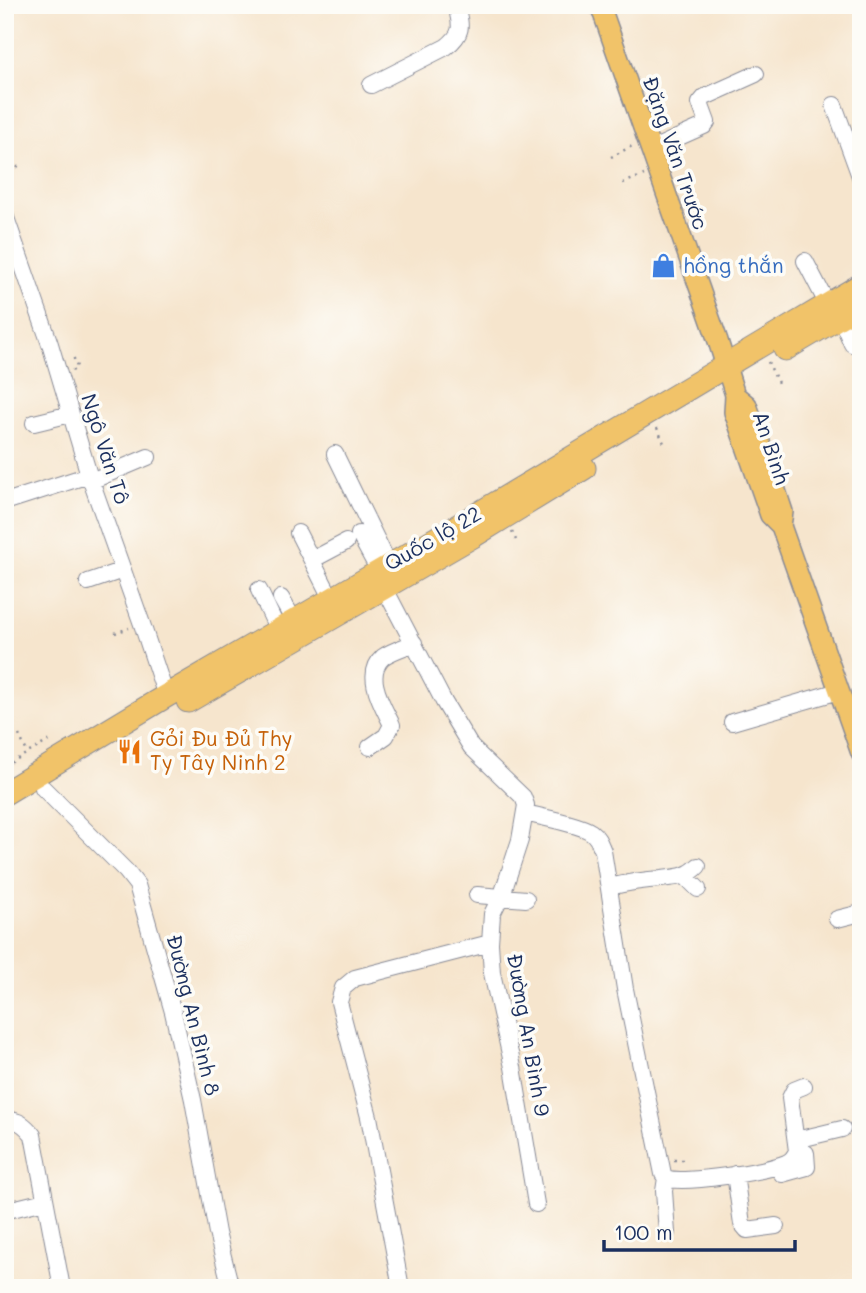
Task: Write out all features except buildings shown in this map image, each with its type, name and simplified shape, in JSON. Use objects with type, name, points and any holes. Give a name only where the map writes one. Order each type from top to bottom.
[{"type":"highway","name":"Quốc lộ 22","points":[[5,811],[36,772],[171,711],[384,575],[767,359],[834,310],[861,285]]},
{"type":"highway","name":"Quốc lộ 22","points":[[5,793],[36,772],[331,598],[483,530],[660,435],[730,380],[834,310],[861,304]]},
{"type":"main road","name":"Đặng Văn Trước","points":[[600,5],[730,380]]},
{"type":"main road","name":"An Bình","points":[[730,380],[747,405],[783,512],[781,526],[861,753]]},
{"type":"street","points":[[371,85],[446,47],[455,39],[460,31],[456,5]]},
{"type":"street","points":[[648,144],[704,126],[707,121],[700,103],[705,97],[756,74]]},
{"type":"street","points":[[834,105],[861,179]]},
{"type":"street","name":"Ngô Văn Tô","points":[[5,215],[57,341],[71,414],[90,478],[166,696]]},
{"type":"street","points":[[805,261],[852,344]]},
{"type":"street","points":[[34,423],[71,414]]},
{"type":"street","points":[[335,454],[414,643],[471,747],[523,797],[526,805],[524,813],[582,828],[592,832],[600,842],[625,989],[663,1174],[674,1181],[735,1174],[778,1166],[794,1157],[797,1151],[804,1160]]},
{"type":"street","points":[[5,502],[90,478],[148,457]]},
{"type":"street","points":[[298,533],[331,598]]},
{"type":"street","points":[[312,560],[353,538],[384,575]]},
{"type":"street","points":[[88,582],[123,570]]},
{"type":"street","points":[[259,590],[286,625]]},
{"type":"street","points":[[281,598],[286,625]]},
{"type":"street","points":[[370,747],[386,736],[392,724],[374,680],[377,666],[384,656],[414,643]]},
{"type":"street","points":[[732,722],[839,691]]},
{"type":"street","name":"Đường An Bình 8","points":[[36,772],[137,885],[173,1012],[231,1288]]},
{"type":"street","name":"Đường An Bình 9","points":[[524,813],[518,847],[501,897],[492,914],[490,943],[492,973],[513,1067],[536,1204]]},
{"type":"street","points":[[609,887],[677,878],[692,871],[698,890]]},
{"type":"street","points":[[477,895],[526,900]]},
{"type":"street","points":[[837,919],[861,913]]},
{"type":"street","points":[[401,1288],[369,1117],[340,1002],[343,988],[355,978],[490,943]]},
{"type":"street","points":[[804,1086],[794,1090],[790,1098],[804,1160]]},
{"type":"street","points":[[5,1120],[19,1122],[33,1135],[62,1288]]},
{"type":"street","points":[[778,1166],[782,1174],[842,1129]]},
{"type":"street","points":[[735,1174],[744,1228],[747,1230],[776,1226]]},
{"type":"street","points":[[666,1178],[664,1191],[667,1233]]},
{"type":"street","points":[[12,1209],[45,1201]]},
{"type":"path","points":[[513,8],[519,5]]},
{"type":"path","points":[[611,157],[648,144]]},
{"type":"path","points":[[5,160],[11,161],[19,168]]},
{"type":"path","points":[[623,183],[657,170]]},
{"type":"path","points":[[767,359],[779,385]]},
{"type":"path","points":[[19,735],[36,772]]},
{"type":"path","points":[[36,772],[52,739]]},
{"type":"path","points":[[5,766],[36,772]]},
{"type":"place","name":"hồng thắn","points":[[663,266]]},
{"type":"place","name":"Gỏi Đu Đủ Thy Ty Tây Ninh 2","points":[[130,751]]}]
